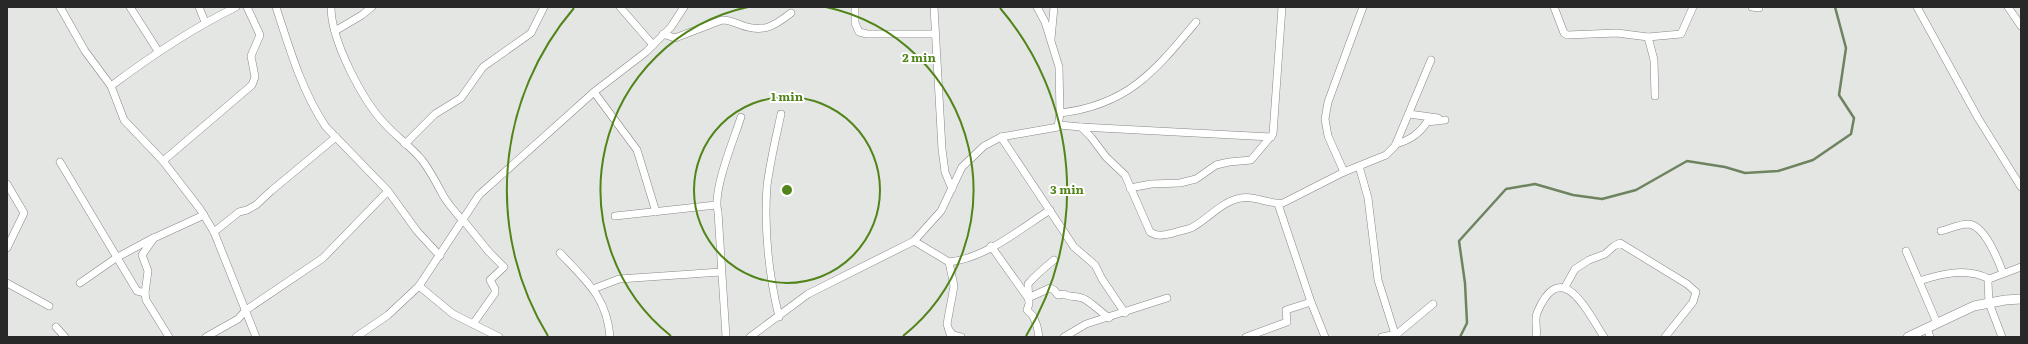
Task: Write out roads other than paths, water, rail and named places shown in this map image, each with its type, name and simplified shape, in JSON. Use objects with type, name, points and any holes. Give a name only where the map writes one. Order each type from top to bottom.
[{"type":"street","points":[[60,7],[85,51],[111,86],[124,120],[163,161],[204,215],[214,232],[256,337]]},
{"type":"street","points":[[130,7],[158,51]]},
{"type":"street","points":[[199,7],[205,22]]},
{"type":"street","points":[[111,86],[158,51],[205,22],[236,7]]},
{"type":"street","points":[[163,161],[252,85],[255,78],[251,56],[260,35],[246,7]]},
{"type":"street","points":[[276,7],[291,54],[318,116],[388,191],[417,230],[440,256]]},
{"type":"street","points":[[331,7],[335,31],[357,86],[364,98],[385,124],[433,174],[444,197],[489,252],[504,267],[490,280],[495,289],[495,293],[473,324]]},
{"type":"street","points":[[335,31],[362,15],[372,7]]},
{"type":"street","points":[[405,144],[435,114],[461,98],[483,67],[531,33],[544,7]]},
{"type":"street","points":[[620,7],[653,44]]},
{"type":"street","points":[[356,337],[388,315],[419,286],[479,195],[594,92],[664,34],[671,27],[684,7]]},
{"type":"street","points":[[855,7],[855,23],[859,32],[867,34],[935,34]]},
{"type":"street","points":[[934,7],[942,149],[945,172],[952,189]]},
{"type":"street","points":[[1037,7],[1045,22],[1059,67],[1059,125]]},
{"type":"street","points":[[1045,22],[1054,7]]},
{"type":"street","points":[[1050,40],[1054,7]]},
{"type":"street","points":[[1130,188],[1151,184],[1180,183],[1196,179],[1216,166],[1229,162],[1252,160],[1271,137],[1282,7]]},
{"type":"street","points":[[1344,172],[1328,136],[1325,119],[1328,102],[1363,7]]},
{"type":"street","points":[[1554,7],[1564,33],[1567,35],[1617,33],[1648,37],[1681,34],[1693,7]]},
{"type":"street","points":[[1917,7],[1978,118],[2021,187]]},
{"type":"street","points":[[2008,7],[2021,26]]},
{"type":"street","points":[[664,34],[674,38],[722,20],[728,20],[749,27],[769,28],[791,13]]},
{"type":"street","points":[[1060,113],[1084,110],[1103,103],[1140,81],[1158,67],[1196,22]]},
{"type":"street","points":[[1648,37],[1654,60],[1655,96]]},
{"type":"street","points":[[1081,127],[1091,137],[1106,157],[1125,175],[1150,232],[1163,236],[1190,228],[1227,204],[1241,197],[1278,204],[1283,203],[1344,172],[1386,155],[1396,144],[1431,60]]},
{"type":"street","points":[[594,92],[637,150],[656,212]]},
{"type":"street","points":[[779,317],[774,298],[769,251],[767,199],[781,114]]},
{"type":"street","points":[[1396,144],[1405,142],[1420,133],[1427,122],[1445,120],[1409,114]]},
{"type":"street","points":[[726,337],[718,212],[716,205],[720,183],[741,117]]},
{"type":"street","points":[[750,337],[779,317],[808,294],[914,241],[941,211],[962,167],[984,146],[1001,137],[1056,128],[1059,125],[1271,137]]},
{"type":"street","points":[[214,232],[239,212],[256,205],[270,191],[336,137]]},
{"type":"street","points":[[1001,137],[1074,247],[1095,265],[1102,279],[1125,313]]},
{"type":"street","points":[[60,162],[137,291],[145,293]]},
{"type":"street","points":[[1359,166],[1368,198],[1378,280],[1395,334]]},
{"type":"street","points":[[7,184],[24,214],[7,248]]},
{"type":"street","points":[[206,337],[238,319],[246,310],[323,258],[388,191]]},
{"type":"street","points":[[1278,204],[1311,302],[1325,337]]},
{"type":"street","points":[[615,216],[716,205]]},
{"type":"street","points":[[914,241],[950,262],[967,259],[1050,210]]},
{"type":"street","points":[[80,283],[116,258],[154,238],[204,215]]},
{"type":"street","points":[[1941,231],[1968,224],[1974,226],[1984,234],[2003,273]]},
{"type":"street","points":[[154,238],[142,254],[148,271],[145,293],[146,300],[170,337]]},
{"type":"street","points":[[1565,287],[1575,269],[1589,260],[1605,254],[1620,243],[1687,284],[1696,292],[1692,302],[1665,337]]},
{"type":"street","points":[[991,246],[1028,298]]},
{"type":"street","points":[[1906,251],[1937,323]]},
{"type":"street","points":[[560,253],[593,288],[601,301],[608,321],[610,337]]},
{"type":"street","points":[[1039,337],[1033,316],[1027,310],[1028,284],[1033,280],[1036,274],[1054,260]]},
{"type":"street","points":[[950,262],[954,286],[947,324],[950,333],[961,337]]},
{"type":"street","points":[[1989,279],[2021,267]]},
{"type":"street","points":[[593,288],[619,279],[721,272]]},
{"type":"street","points":[[1919,281],[1941,274],[1964,272],[1980,274],[1989,279]]},
{"type":"street","points":[[1989,279],[1987,286],[1989,303],[2002,337]]},
{"type":"street","points":[[7,283],[50,306]]},
{"type":"street","points":[[419,286],[453,314],[499,337]]},
{"type":"street","points":[[1536,337],[1537,314],[1547,296],[1557,288],[1565,287],[1575,292],[1604,337]]},
{"type":"street","points":[[1028,298],[1050,288],[1058,295],[1064,294],[1085,299],[1109,318]]},
{"type":"street","points":[[1064,337],[1086,324],[1125,313],[1167,298]]},
{"type":"street","points":[[1908,337],[1928,332],[1937,323],[1974,306],[2021,299]]},
{"type":"street","points":[[1246,337],[1287,322],[1286,310],[1311,302]]},
{"type":"street","points":[[1382,337],[1395,334],[1433,304]]},
{"type":"street","points":[[56,327],[65,337]]},
{"type":"waterway","points":[[1460,337],[1467,323],[1465,283],[1459,241],[1506,189],[1535,184],[1573,195],[1602,199],[1636,190],[1687,161],[1725,167],[1745,173],[1778,171],[1813,160],[1851,134],[1854,118],[1839,95],[1846,48],[1835,7]]}]
